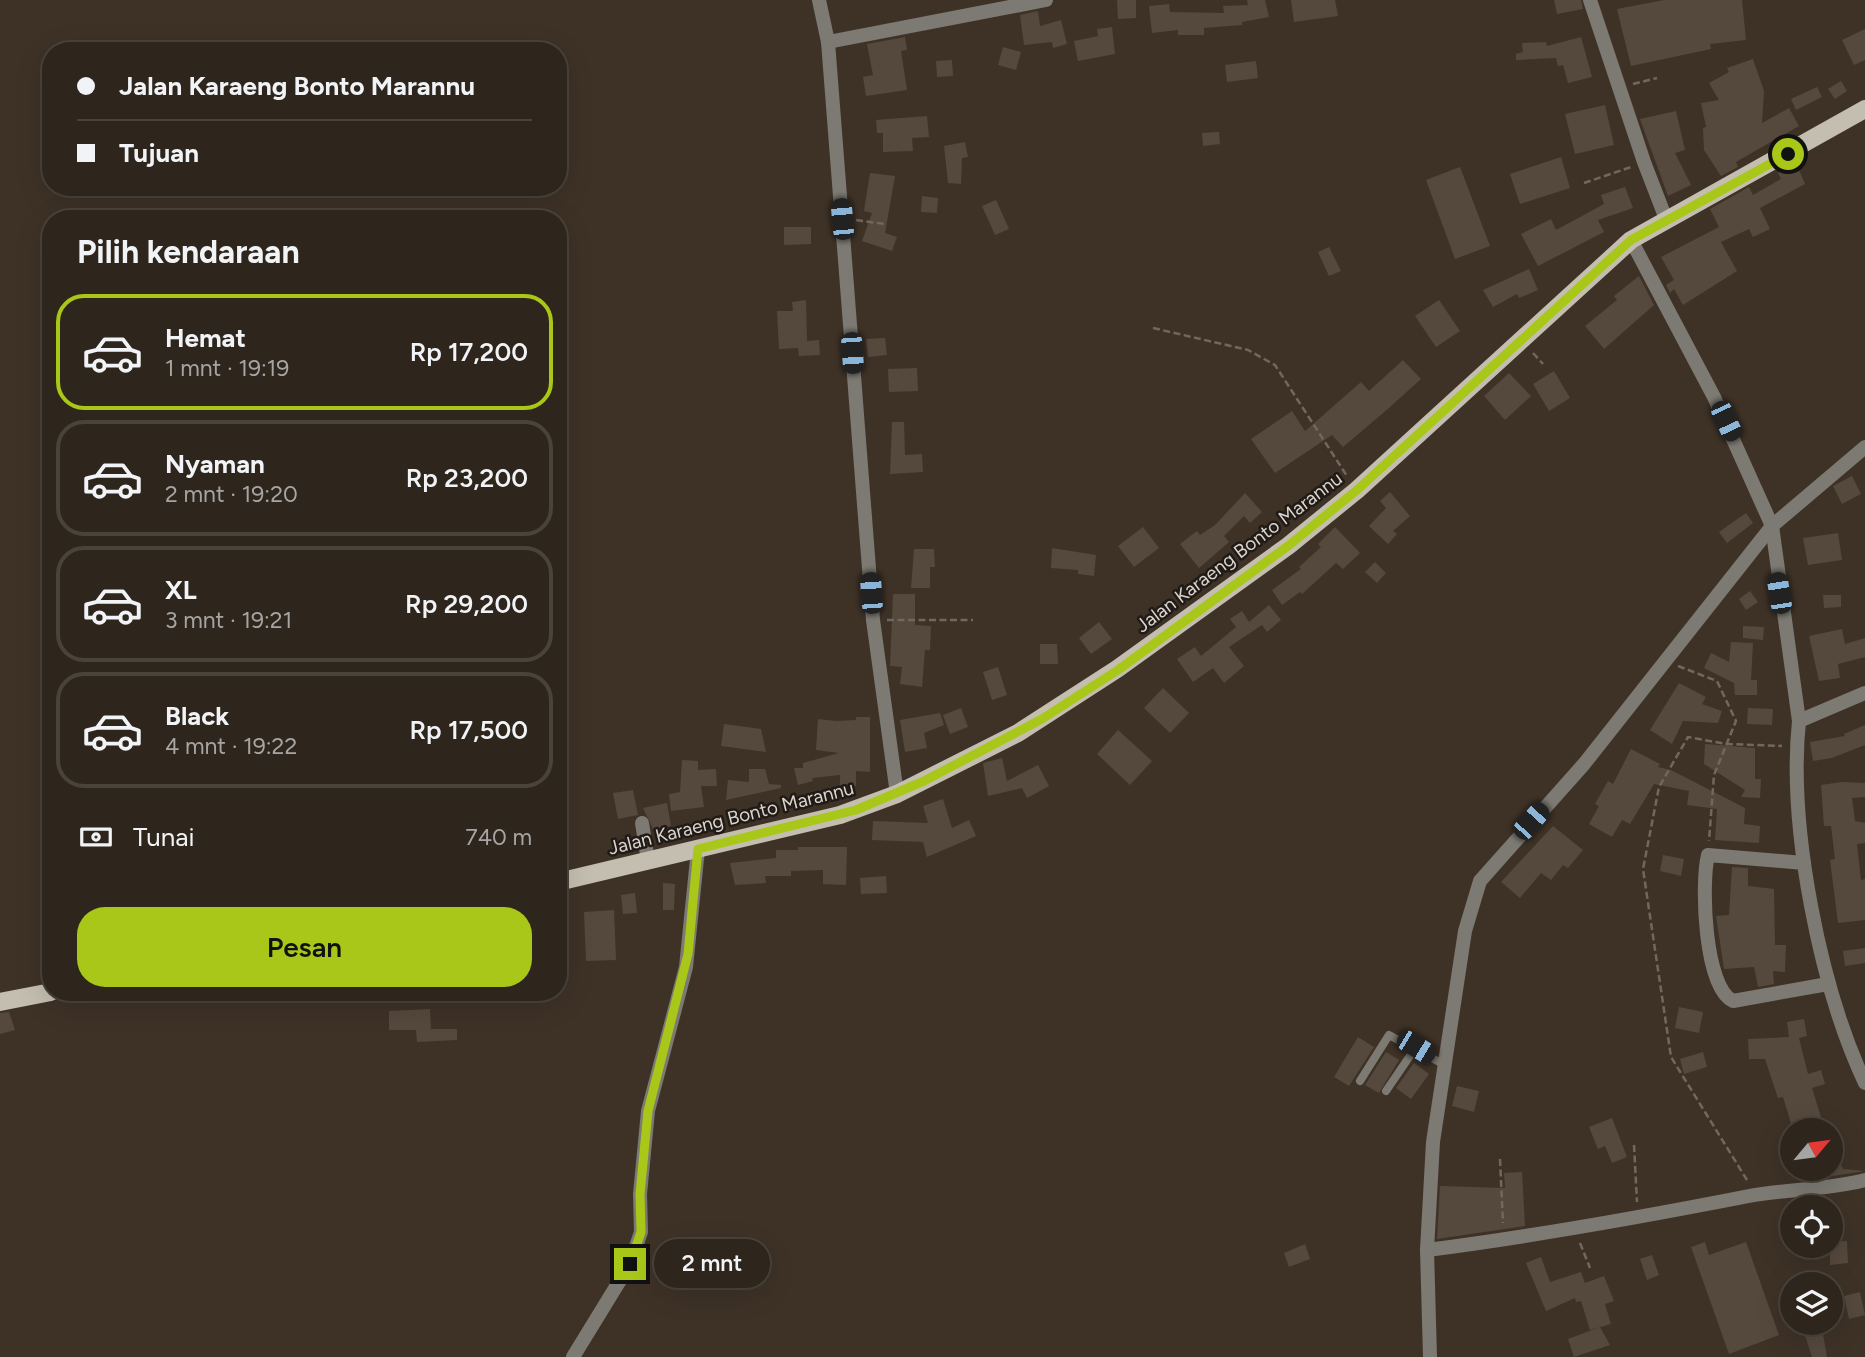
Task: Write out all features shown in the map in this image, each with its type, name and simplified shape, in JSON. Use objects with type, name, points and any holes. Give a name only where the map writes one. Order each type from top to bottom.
[{"type":"main road","name":"Jalan Karaeng Bonto Marannu","points":[[567,880],[840,815],[897,794],[1018,733],[1118,670],[1229,591],[1357,490],[1631,240],[1865,109]]},
{"type":"main road","points":[[0,1002],[42,994]]},
{"type":"street","points":[[820,0],[828,42],[873,620],[897,794]]},
{"type":"street","points":[[828,42],[1046,0]]},
{"type":"street","points":[[1590,0],[1666,219]]},
{"type":"street","points":[[1631,240],[1720,409],[1772,526],[1799,721],[1796,746],[1804,863],[1828,984],[1865,1083]]},
{"type":"street","points":[[1430,1357],[1427,1250],[1433,1142],[1465,931],[1480,881],[1584,764],[1772,526],[1865,447]]},
{"type":"street","points":[[1799,721],[1865,693]]},
{"type":"street","points":[[642,823],[648,861]]},
{"type":"street","points":[[573,1357],[630,1264],[641,1232],[640,1194],[648,1111],[685,967],[698,849]]},
{"type":"street","points":[[1804,863],[1708,855],[1704,916],[1722,992],[1733,1001],[1828,984]]},
{"type":"street","points":[[1427,1250],[1576,1230],[1756,1195],[1806,1192],[1865,1180]]},
{"type":"lane","points":[[1360,1080],[1389,1035],[1416,1047],[1443,1064]]},
{"type":"lane","points":[[1386,1091],[1416,1047]]},
{"type":"path","points":[[1619,88],[1657,78]]},
{"type":"path","points":[[1584,183],[1644,162]]},
{"type":"path","points":[[842,219],[885,224]]},
{"type":"path","points":[[1153,328],[1248,349],[1275,365],[1357,490]]},
{"type":"path","points":[[873,620],[973,620]]},
{"type":"path","points":[[1664,660],[1717,681],[1736,721],[1714,775],[1708,855]]},
{"type":"path","points":[[1756,1195],[1671,1057],[1643,869],[1659,787],[1688,737],[1726,744],[1796,746]]},
{"type":"path","points":[[1634,1144],[1638,1219]]},
{"type":"path","points":[[1500,1159],[1504,1241]]},
{"type":"path","points":[[1576,1230],[1590,1268]]},
{"type":"building","points":[[1117,0],[1136,0],[1136,18],[1118,19]]},
{"type":"building","points":[[1247,0],[1265,0],[1269,17],[1242,22],[1242,25],[1204,28],[1204,35],[1178,35],[1178,30],[1152,33],[1149,6],[1169,4],[1170,12],[1224,13],[1223,6],[1248,5]]},
{"type":"building","points":[[1291,0],[1335,0],[1338,16],[1294,22]]},
{"type":"building","points":[[1554,0],[1581,0],[1583,9],[1557,14]]},
{"type":"building","points":[[1664,0],[1742,0],[1746,40],[1710,44],[1711,49],[1631,66],[1617,9]]},
{"type":"building","points":[[1038,11],[1040,26],[1061,20],[1067,44],[1053,48],[1052,42],[1024,45],[1020,15]]},
{"type":"building","points":[[1112,27],[1115,54],[1078,61],[1074,41],[1098,36],[1097,29]]},
{"type":"building","points":[[1865,29],[1865,60],[1854,65],[1842,40]]},
{"type":"building","points":[[905,37],[907,50],[901,51],[907,90],[866,96],[863,77],[873,75],[867,44]]},
{"type":"building","points":[[1581,37],[1592,77],[1568,83],[1563,65],[1558,66],[1556,58],[1516,60],[1516,54],[1523,52],[1522,43],[1546,42],[1547,46]]},
{"type":"building","points":[[1003,47],[1021,52],[1016,70],[998,65]]},
{"type":"building","points":[[1753,59],[1764,91],[1762,123],[1789,108],[1799,126],[1736,162],[1738,167],[1721,176],[1704,150],[1703,128],[1706,127],[1701,103],[1719,100],[1709,83],[1729,72],[1727,68]]},
{"type":"building","points":[[952,60],[953,76],[937,77],[936,61]]},
{"type":"building","points":[[1256,61],[1258,78],[1227,82],[1225,65]]},
{"type":"building","points":[[1841,81],[1847,91],[1835,99],[1828,89]]},
{"type":"building","points":[[1817,87],[1822,97],[1796,110],[1791,99]]},
{"type":"building","points":[[1605,105],[1614,145],[1575,154],[1565,114]]},
{"type":"building","points":[[1676,111],[1685,150],[1675,153],[1691,185],[1668,196],[1640,119]]},
{"type":"building","points":[[927,116],[929,137],[912,138],[913,151],[883,152],[883,133],[877,133],[876,120]]},
{"type":"building","points":[[1219,132],[1220,144],[1203,146],[1202,133]]},
{"type":"building","points":[[965,142],[968,157],[962,158],[961,184],[948,183],[944,146]]},
{"type":"building","points":[[1561,157],[1570,188],[1520,204],[1510,174]]},
{"type":"building","points":[[1797,165],[1805,184],[1760,208],[1770,229],[1753,237],[1749,229],[1721,242],[1737,271],[1683,305],[1674,289],[1670,293],[1666,285],[1674,280],[1661,257],[1719,227],[1710,209],[1749,187],[1753,195],[1781,179],[1778,173]]},
{"type":"building","points":[[1460,167],[1490,246],[1455,259],[1426,180]]},
{"type":"building","points":[[870,173],[895,176],[885,233],[897,237],[892,251],[862,241],[872,213],[864,211]]},
{"type":"building","points":[[1625,187],[1633,208],[1598,220],[1604,232],[1538,266],[1521,234],[1551,219],[1556,230],[1604,204],[1601,195]]},
{"type":"building","points":[[922,196],[938,198],[937,213],[921,212]]},
{"type":"building","points":[[996,200],[1009,229],[995,235],[982,206]]},
{"type":"building","points":[[784,227],[811,227],[811,244],[784,245]]},
{"type":"building","points":[[1329,247],[1341,271],[1329,276],[1318,252]]},
{"type":"building","points":[[1529,269],[1538,290],[1519,298],[1517,294],[1493,307],[1483,290]]},
{"type":"building","points":[[1639,276],[1654,305],[1604,349],[1585,326],[1617,300],[1614,296]]},
{"type":"building","points":[[806,300],[807,341],[819,340],[820,355],[799,356],[798,348],[779,349],[777,311],[793,311],[792,302]]},
{"type":"building","points":[[1439,300],[1460,331],[1436,347],[1415,316]]},
{"type":"building","points":[[885,338],[887,355],[868,357],[866,339]]},
{"type":"building","points":[[1403,360],[1421,379],[1343,447],[1332,435],[1275,473],[1251,439],[1292,411],[1305,431],[1361,382],[1369,391]]},
{"type":"building","points":[[917,368],[918,391],[889,392],[888,369]]},
{"type":"building","points":[[1554,371],[1570,398],[1549,411],[1533,384]]},
{"type":"building","points":[[1509,373],[1531,396],[1505,420],[1484,396]]},
{"type":"building","points":[[892,422],[904,422],[905,455],[922,454],[923,472],[890,474]]},
{"type":"building","points":[[1852,476],[1861,494],[1842,504],[1833,486]]},
{"type":"building","points":[[1390,492],[1410,516],[1393,531],[1397,534],[1388,544],[1369,526],[1386,508],[1380,501]]},
{"type":"building","points":[[1245,493],[1262,512],[1250,523],[1244,516],[1224,536],[1229,542],[1199,568],[1180,544],[1197,531],[1200,535],[1215,525]]},
{"type":"building","points":[[1746,513],[1753,523],[1727,543],[1719,532]]},
{"type":"building","points":[[1143,527],[1159,548],[1134,567],[1118,546]]},
{"type":"building","points":[[1335,527],[1360,553],[1343,569],[1336,563],[1302,594],[1300,592],[1282,605],[1272,590],[1301,569],[1299,567],[1321,547],[1318,544]]},
{"type":"building","points":[[1838,533],[1842,560],[1808,565],[1803,538]]},
{"type":"building","points":[[1052,548],[1096,555],[1094,576],[1078,574],[1078,570],[1051,568]]},
{"type":"building","points":[[914,549],[934,549],[935,567],[930,567],[930,588],[911,588]]},
{"type":"building","points":[[1375,562],[1386,573],[1377,583],[1365,572]]},
{"type":"building","points":[[1750,591],[1758,602],[1746,610],[1739,599]]},
{"type":"building","points":[[893,594],[915,594],[915,625],[931,626],[930,650],[925,650],[922,687],[900,684],[902,667],[890,666]]},
{"type":"building","points":[[1823,595],[1841,595],[1841,607],[1824,608]]},
{"type":"building","points":[[1269,605],[1281,620],[1267,632],[1262,625],[1229,647],[1244,666],[1224,683],[1213,668],[1193,682],[1177,659],[1195,647],[1201,656],[1236,627],[1230,619],[1242,611],[1249,622]]},
{"type":"building","points":[[1099,622],[1112,639],[1091,654],[1079,638]]},
{"type":"building","points":[[1743,626],[1764,627],[1763,640],[1743,638]]},
{"type":"building","points":[[1842,629],[1845,644],[1865,638],[1865,657],[1838,664],[1840,678],[1819,681],[1809,636]]},
{"type":"building","points":[[1731,642],[1753,643],[1751,680],[1757,680],[1757,695],[1735,695],[1734,683],[1704,668],[1711,653],[1729,662]]},
{"type":"building","points":[[1040,644],[1057,644],[1058,664],[1040,664]]},
{"type":"building","points":[[998,667],[1007,695],[992,700],[983,672]]},
{"type":"building","points":[[1679,683],[1706,697],[1702,704],[1722,711],[1718,723],[1683,721],[1672,744],[1650,730]]},
{"type":"building","points":[[1163,688],[1189,713],[1170,733],[1144,708]]},
{"type":"building","points":[[961,708],[968,727],[950,734],[943,715]]},
{"type":"building","points":[[1748,708],[1773,709],[1772,725],[1747,724]]},
{"type":"building","points":[[940,713],[944,725],[924,733],[927,748],[905,752],[900,720]]},
{"type":"building","points":[[856,717],[870,717],[870,772],[856,771],[856,786],[840,785],[840,775],[812,778],[813,781],[798,785],[794,768],[803,768],[803,763],[839,753],[816,750],[818,719],[856,720]]},
{"type":"building","points":[[724,724],[761,729],[766,752],[721,746]]},
{"type":"building","points":[[1865,725],[1865,745],[1832,758],[1813,761],[1810,742],[1845,736],[1844,734]]},
{"type":"building","points":[[1118,730],[1152,761],[1130,785],[1097,754]]},
{"type":"building","points":[[1705,744],[1755,748],[1755,779],[1761,779],[1760,798],[1741,797],[1745,790],[1704,764]]},
{"type":"building","points":[[1631,749],[1660,764],[1658,767],[1671,770],[1745,808],[1744,824],[1760,826],[1759,843],[1715,840],[1717,809],[1687,805],[1689,791],[1654,784],[1630,824],[1622,820],[1612,837],[1589,824],[1599,806],[1595,804],[1608,781],[1613,784]]},
{"type":"building","points":[[1002,758],[1007,781],[1038,765],[1049,786],[1027,798],[1022,788],[988,796],[983,763]]},
{"type":"building","points":[[682,760],[698,761],[698,770],[716,769],[717,786],[701,786],[704,807],[671,811],[669,794],[680,792]]},
{"type":"building","points":[[749,769],[765,769],[769,784],[781,785],[781,788],[726,800],[728,780],[749,782]]},
{"type":"building","points":[[1865,783],[1865,797],[1852,798],[1855,821],[1865,823],[1865,843],[1857,844],[1861,880],[1865,879],[1865,920],[1838,923],[1830,860],[1835,859],[1831,826],[1824,826],[1821,785]]},
{"type":"building","points":[[633,790],[638,815],[618,819],[613,793]]},
{"type":"building","points":[[943,799],[952,828],[969,820],[976,836],[927,857],[923,842],[872,840],[873,821],[928,823],[923,806]]},
{"type":"building","points":[[667,803],[671,826],[653,829],[643,808]]},
{"type":"building","points":[[1553,826],[1583,850],[1568,868],[1563,865],[1551,880],[1541,873],[1520,898],[1501,882]]},
{"type":"building","points":[[798,847],[847,847],[846,885],[823,884],[823,870],[791,871],[791,876],[765,876],[766,883],[735,885],[730,863],[776,858],[776,850],[798,850]]},
{"type":"building","points":[[1663,855],[1684,859],[1681,876],[1660,871]]},
{"type":"building","points":[[1732,867],[1748,868],[1748,886],[1774,889],[1775,945],[1786,945],[1785,972],[1773,971],[1774,984],[1758,987],[1754,967],[1724,969],[1716,916],[1729,915]]},
{"type":"building","points":[[886,876],[887,893],[861,894],[860,878]]},
{"type":"building","points":[[663,883],[675,884],[674,910],[663,910]]},
{"type":"building","points":[[635,893],[637,913],[623,914],[621,895]]},
{"type":"building","points":[[614,910],[616,960],[586,961],[584,912]]},
{"type":"building","points":[[1865,948],[1865,963],[1845,966],[1843,951]]},
{"type":"building","points":[[1679,1007],[1703,1012],[1699,1033],[1675,1028]]},
{"type":"building","points":[[430,1009],[431,1029],[457,1029],[457,1040],[417,1042],[416,1030],[389,1030],[389,1011]]},
{"type":"building","points":[[9,1012],[15,1030],[0,1034],[0,1013]]},
{"type":"building","points":[[1804,1019],[1807,1036],[1799,1038],[1808,1074],[1821,1070],[1825,1084],[1812,1088],[1821,1118],[1789,1118],[1783,1097],[1778,1098],[1765,1059],[1749,1059],[1748,1039],[1789,1037],[1787,1022]]},
{"type":"building","points":[[1358,1037],[1374,1047],[1349,1086],[1334,1077]]},
{"type":"building","points":[[1386,1052],[1399,1060],[1379,1093],[1365,1085]]},
{"type":"building","points":[[1703,1052],[1707,1067],[1684,1074],[1680,1059]]},
{"type":"building","points":[[1414,1063],[1429,1074],[1411,1099],[1396,1088]]},
{"type":"building","points":[[1457,1086],[1479,1091],[1474,1112],[1452,1106]]},
{"type":"building","points":[[1612,1118],[1627,1157],[1612,1163],[1605,1146],[1598,1149],[1589,1127]]},
{"type":"building","points":[[1843,1169],[1865,1171],[1843,1174]]},
{"type":"building","points":[[1522,1172],[1525,1226],[1437,1239],[1440,1186],[1505,1188],[1504,1173]]},
{"type":"building","points":[[1843,1241],[1847,1241],[1848,1263],[1830,1265],[1830,1258],[1843,1258]]},
{"type":"building","points":[[1705,1242],[1709,1255],[1746,1242],[1779,1335],[1729,1354],[1691,1247]]},
{"type":"building","points":[[1305,1244],[1310,1259],[1289,1267],[1284,1253]]},
{"type":"building","points":[[1652,1255],[1659,1275],[1647,1280],[1640,1259]]},
{"type":"building","points":[[1541,1257],[1550,1282],[1581,1272],[1585,1283],[1604,1276],[1614,1301],[1605,1304],[1611,1324],[1590,1330],[1581,1301],[1576,1302],[1575,1298],[1546,1311],[1526,1263]]},
{"type":"building","points":[[1860,1292],[1865,1315],[1849,1319],[1844,1296]]},
{"type":"building","points":[[1600,1327],[1610,1345],[1574,1357],[1568,1339]]},
{"type":"building","points":[[1805,1335],[1823,1335],[1827,1357],[1812,1357]]},
{"type":"route","points":[[630,1264],[641,1232],[640,1194],[648,1111],[688,954],[698,849],[856,810],[924,781],[1042,719],[1118,670],[1229,591],[1357,490],[1631,240],[1701,199],[1788,154]]}]
